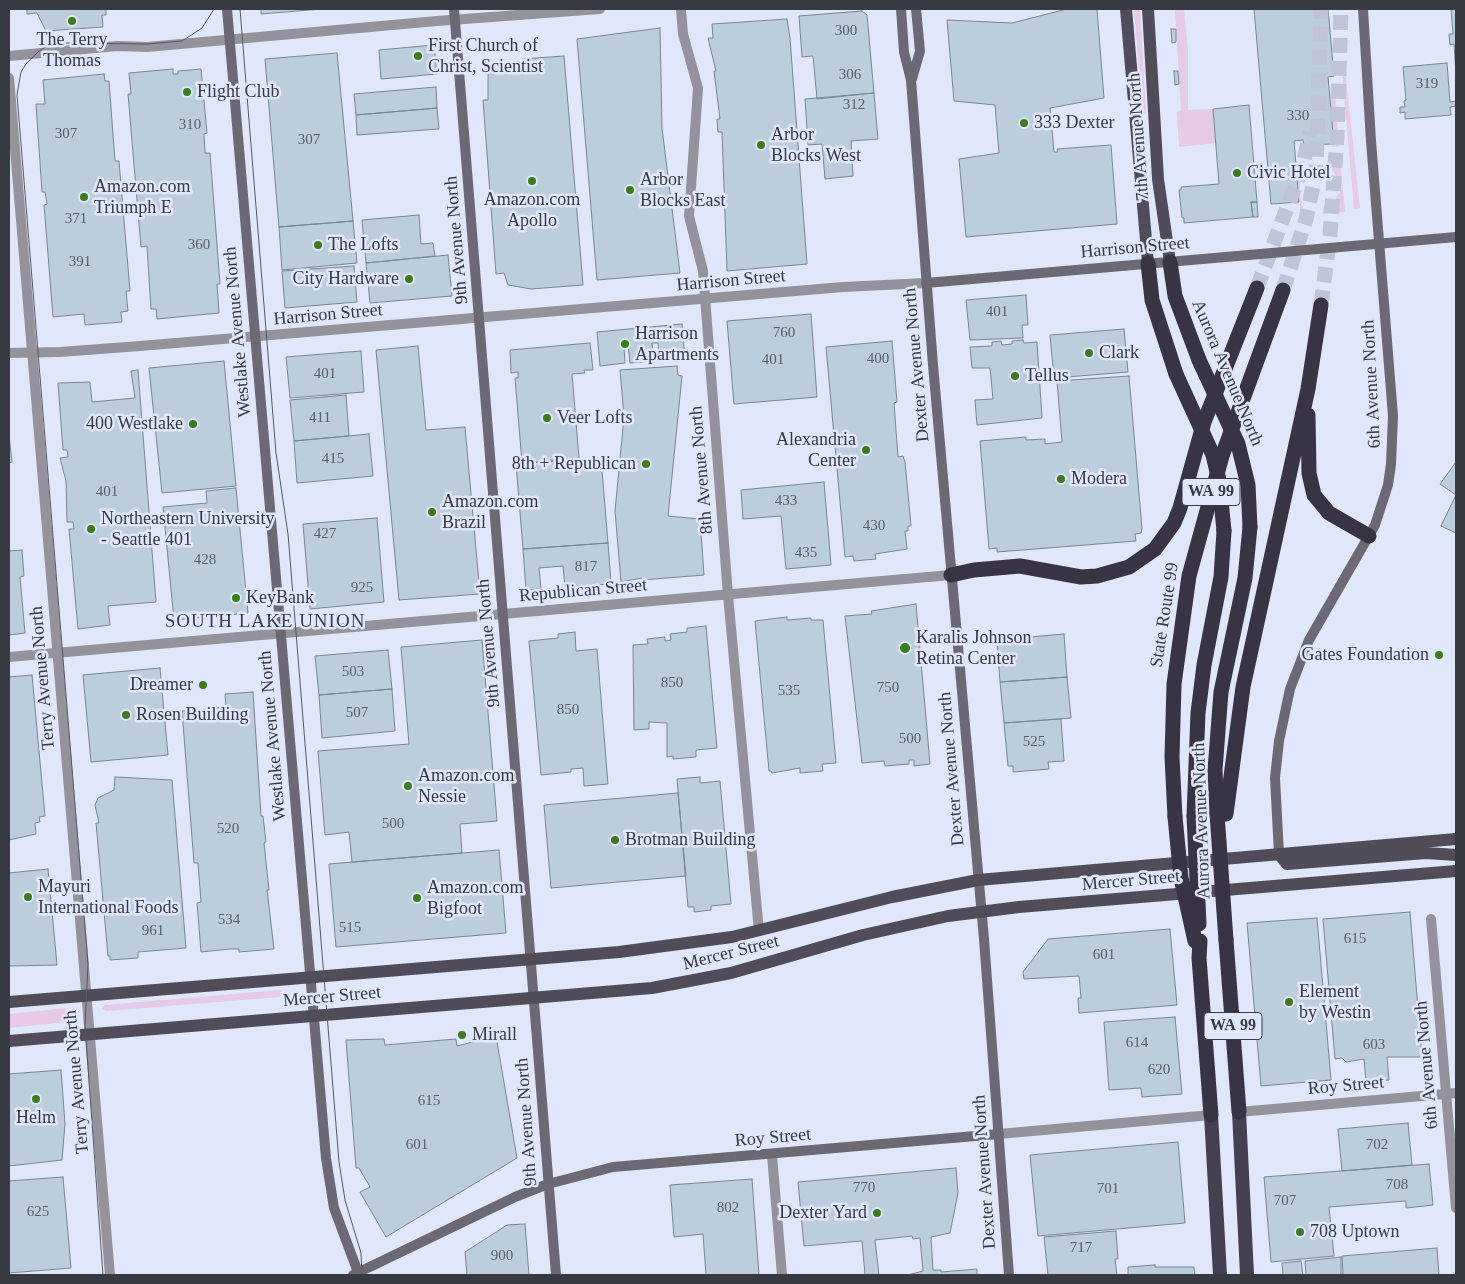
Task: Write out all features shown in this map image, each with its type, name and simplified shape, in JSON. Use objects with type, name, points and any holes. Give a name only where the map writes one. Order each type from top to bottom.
[{"type":"highway","name":"Aurora Avenue North","points":[[1170,262],[1175,296],[1198,360],[1238,444],[1248,485],[1250,527],[1242,595],[1221,692],[1215,770],[1222,814],[1222,873],[1240,1112],[1247,1275]]},
{"type":"highway","name":"Aurora Avenue North","points":[[1148,264],[1154,309],[1176,374],[1213,455],[1219,480],[1224,532],[1221,577],[1204,665],[1198,713],[1194,816],[1198,941],[1211,1115],[1220,1275]]},
{"type":"highway","points":[[951,575],[991,567],[1020,566],[1081,577],[1097,576],[1129,567],[1155,548],[1174,523],[1180,508],[1204,422],[1257,288]]},
{"type":"highway","name":"State Route 99","points":[[1198,941],[1181,878],[1174,818],[1172,757],[1174,684],[1189,576],[1222,456],[1248,379],[1283,290]]},
{"type":"highway","name":"WA 99","points":[[1222,814],[1243,687],[1308,389],[1322,305]]},
{"type":"highway","points":[[1308,389],[1309,473],[1314,495],[1329,513],[1369,536]]},
{"type":"main road","name":"Westlake Avenue North","points":[[228,9],[254,337],[329,1185],[343,1237],[357,1275]]},
{"type":"main road","name":"Dexter Avenue North","points":[[901,9],[904,52],[911,80],[926,283],[982,912],[1009,1275]]},
{"type":"main road","name":"Dexter Avenue North","points":[[911,80],[920,50],[916,9]]},
{"type":"main road","name":"7th Avenue North","points":[[1126,9],[1148,264]]},
{"type":"main road","name":"7th Avenue North","points":[[1148,9],[1158,174],[1170,262]]},
{"type":"main road","name":"6th Avenue North","points":[[1280,854],[1275,778],[1279,741],[1290,689],[1309,640],[1369,536],[1383,505],[1388,485],[1393,416],[1364,9]]},
{"type":"main road","name":"9th Avenue North","points":[[454,14],[556,1275]]},
{"type":"main road","name":"Harrison Street","points":[[926,283],[1456,237]]},
{"type":"main road","name":"Mercer Street","points":[[9,1002],[86,994],[310,978],[657,948],[759,931],[892,897],[978,880],[1456,839]]},
{"type":"main road","points":[[1280,854],[1288,864],[1426,853],[1456,855]]},
{"type":"main road","name":"Mercer Street","points":[[9,1041],[652,988],[705,979],[863,935],[945,917],[982,912],[1456,871]]},
{"type":"main road","name":"Roy Street","points":[[357,1275],[515,1197],[548,1184],[613,1167],[772,1155],[999,1134]]},
{"type":"street","points":[[9,56],[230,39],[454,14],[600,9]]},
{"type":"street","name":"8th Avenue North","points":[[681,9],[683,34],[698,88],[689,216],[702,271],[705,299],[728,595],[759,931]]},
{"type":"street","name":"Terry Avenue North","points":[[9,78],[110,1275]]},
{"type":"street","name":"Harrison Street","points":[[9,353],[254,337],[843,287],[926,283]]},
{"type":"street","name":"Republican Street","points":[[9,657],[951,575]]},
{"type":"street","name":"6th Avenue North","points":[[1431,919],[1451,1093],[1456,1208]]},
{"type":"street","name":"Roy Street","points":[[1240,1112],[1451,1093]]},
{"type":"street","name":"Roy Street","points":[[999,1134],[1211,1115]]},
{"type":"street","points":[[772,1155],[782,1275]]},
{"type":"shaded area","points":[[1134,9],[1140,9],[1146,114],[1143,115]]},
{"type":"shaded area","points":[[1175,9],[1184,9],[1188,51],[1188,110],[1213,109],[1216,143],[1179,147],[1177,112],[1181,111]]},
{"type":"shaded area","points":[[1345,70],[1360,208],[1354,209],[1342,71]]},
{"type":"shaded area","points":[[1335,92],[1339,146],[1332,147],[1334,143],[1330,93]]},
{"type":"shaded area","points":[[1335,158],[1340,158],[1345,212],[1322,214],[1324,206],[1333,202],[1340,192],[1340,181],[1332,170]]},
{"type":"shaded area","points":[[1305,161],[1299,188],[1302,206],[1308,215],[1301,216],[1296,162]]},
{"type":"shaded area","points":[[280,990],[283,993],[280,997],[106,1011],[102,1008],[105,1005]]},
{"type":"shaded area","points":[[66,1008],[67,1022],[9,1028],[9,1014]]},
{"type":"building","name":"The Terry Thomas","points":[[27,9],[106,9],[106,15],[102,15],[103,27],[46,31],[37,13],[27,14]]},
{"type":"building","points":[[261,9],[322,9],[261,14]]},
{"type":"building","name":"333 Dexter","points":[[1067,9],[1097,9],[1104,98],[1050,108],[1054,152],[1058,152],[1057,149],[1111,145],[1117,224],[966,237],[959,159],[999,153],[995,105],[954,101],[947,20],[1012,23]]},
{"type":"building","points":[[1254,9],[1328,9],[1334,76],[1328,77],[1334,144],[1304,145],[1303,140],[1294,141],[1299,202],[1271,204]]},
{"type":"building","points":[[1451,9],[1456,9],[1456,75],[1454,44],[1450,45],[1449,34],[1453,34]]},
{"type":"building","points":[[862,11],[867,15],[874,93],[817,99],[813,56],[802,57],[799,16]]},
{"type":"building","name":"Arbor Blocks West","points":[[787,19],[807,264],[727,271],[722,132],[718,132],[717,119],[720,119],[714,71],[716,71],[708,38],[713,38],[712,24]]},
{"type":"building","name":"Arbor Blocks East","points":[[660,28],[662,128],[680,273],[597,280],[577,39]]},
{"type":"building","points":[[1171,29],[1176,29],[1176,42],[1172,43]]},
{"type":"building","points":[[434,45],[437,74],[381,79],[379,50]]},
{"type":"building","points":[[337,53],[353,221],[279,227],[265,59]]},
{"type":"building","name":"Amazon.com Apollo","points":[[564,56],[583,285],[531,289],[508,285],[504,273],[496,274],[483,100],[488,100],[488,72],[523,70],[522,59]]},
{"type":"building","points":[[1447,63],[1450,102],[1456,101],[1456,106],[1450,107],[1451,115],[1405,119],[1405,112],[1400,113],[1400,107],[1405,107],[1404,101],[1406,100],[1403,67]]},
{"type":"building","points":[[173,69],[173,74],[178,74],[178,71],[201,69],[207,133],[204,134],[205,153],[210,153],[220,284],[217,284],[219,313],[157,319],[156,309],[151,309],[147,246],[141,247],[128,94],[131,94],[129,73]]},
{"type":"building","points":[[1174,71],[1178,71],[1179,84],[1175,85]]},
{"type":"building","name":"Amazon.com Triumph E","points":[[104,74],[105,81],[109,81],[115,161],[119,161],[130,291],[126,291],[128,311],[121,312],[122,322],[85,325],[84,314],[53,317],[44,205],[47,204],[45,192],[42,192],[36,104],[45,104],[43,80]]},
{"type":"building","points":[[436,87],[437,108],[356,115],[354,94]]},
{"type":"building","points":[[874,93],[878,139],[851,141],[853,176],[825,179],[822,144],[808,145],[805,99]]},
{"type":"building","name":"Civic Hotel","points":[[1249,105],[1257,202],[1251,202],[1253,217],[1184,223],[1179,190],[1181,190],[1181,187],[1219,184],[1213,109]]},
{"type":"building","points":[[437,108],[439,129],[357,135],[356,115]]},
{"type":"building","points":[[1251,202],[1257,202],[1258,217],[1253,217]]},
{"type":"building","points":[[419,215],[421,244],[433,243],[435,256],[366,263],[362,220]]},
{"type":"building","name":"The Lofts","points":[[353,221],[357,263],[282,270],[279,227]]},
{"type":"building","name":"City Hardware","points":[[448,255],[452,296],[370,303],[366,263]]},
{"type":"building","points":[[354,266],[357,302],[285,308],[282,271]]},
{"type":"building","points":[[1026,295],[1028,325],[1022,325],[1023,338],[970,340],[966,300]]},
{"type":"building","points":[[811,314],[817,397],[734,404],[727,321]]},
{"type":"building","name":"Harrison Apartments","points":[[682,324],[685,358],[659,361],[658,343],[652,343],[654,361],[630,363],[628,345],[624,346],[625,363],[600,366],[597,332]]},
{"type":"building","name":"Clark","points":[[1124,329],[1128,372],[1054,378],[1050,335]]},
{"type":"building","name":"Tellus","points":[[1023,340],[1024,343],[1037,342],[1042,418],[977,425],[975,400],[993,399],[990,368],[972,368],[970,347],[992,346],[992,342],[1001,341],[1002,345],[1012,344],[1012,341]]},
{"type":"building","name":"Alexandria Center","points":[[892,341],[897,402],[894,403],[898,457],[903,456],[905,462],[911,526],[908,526],[908,531],[905,531],[907,549],[875,554],[876,559],[854,561],[853,556],[845,557],[826,347]]},
{"type":"building","name":"Veer Lofts","points":[[590,343],[593,370],[584,370],[585,373],[572,374],[579,458],[522,463],[515,378],[518,378],[518,372],[511,373],[510,350]]},
{"type":"building","name":"Amazon.com Brazil","points":[[418,346],[426,430],[465,427],[480,594],[399,600],[376,350]]},
{"type":"building","points":[[361,351],[364,392],[290,398],[286,357]]},
{"type":"building","name":"400 Westlake","points":[[224,361],[236,486],[162,493],[149,368]]},
{"type":"building","name":"8th + Republican","points":[[677,366],[678,375],[682,376],[668,516],[700,519],[704,575],[642,580],[642,578],[621,582],[615,511],[624,417],[620,370]]},
{"type":"building","points":[[138,370],[156,602],[108,606],[110,625],[78,629],[69,529],[74,529],[73,522],[67,522],[66,481],[60,458],[68,457],[67,450],[63,450],[58,383],[90,382],[92,402],[135,398],[131,371]]},
{"type":"building","name":"Modera","points":[[1129,376],[1142,529],[1141,533],[1135,534],[1136,541],[997,552],[997,548],[989,549],[980,441],[1026,437],[1026,440],[1045,439],[1045,444],[1062,442],[1057,381]]},
{"type":"building","points":[[346,395],[349,436],[294,441],[290,400]]},
{"type":"building","points":[[369,434],[373,476],[297,483],[294,441]]},
{"type":"building","points":[[9,435],[12,462],[9,463]]},
{"type":"building","points":[[601,458],[608,543],[523,549],[516,464]]},
{"type":"building","points":[[1456,462],[1456,495],[1440,484]]},
{"type":"building","points":[[824,482],[831,565],[786,569],[781,516],[743,519],[741,490]]},
{"type":"building","points":[[236,488],[248,613],[174,620],[163,507],[207,503],[206,491]]},
{"type":"building","points":[[1456,495],[1456,533],[1441,526]]},
{"type":"building","points":[[377,518],[384,602],[310,609],[303,524]]},
{"type":"building","points":[[608,543],[611,584],[565,587],[563,566],[539,568],[541,589],[526,590],[523,549]]},
{"type":"building","points":[[22,550],[24,576],[20,577],[25,633],[9,635],[9,551]]},
{"type":"building","points":[[916,604],[930,764],[914,766],[914,760],[909,760],[909,764],[885,766],[884,761],[862,763],[845,616],[872,614],[871,611]]},
{"type":"building","points":[[787,617],[787,620],[811,618],[811,620],[823,620],[836,763],[822,764],[823,771],[800,773],[800,768],[772,773],[769,771],[755,621]]},
{"type":"building","points":[[706,626],[717,748],[696,750],[696,757],[673,759],[673,756],[667,757],[667,723],[649,722],[649,729],[634,730],[633,645],[648,644],[647,639],[665,637],[665,641],[671,640],[670,634],[687,632],[687,628]]},
{"type":"building","points":[[575,632],[576,651],[597,649],[608,784],[584,786],[583,768],[571,769],[571,772],[541,775],[529,641],[558,638],[558,634]]},
{"type":"building","points":[[1064,634],[1067,677],[1000,682],[997,640]]},
{"type":"building","name":"Amazon.com Nessie","points":[[482,640],[497,821],[460,824],[462,853],[352,862],[349,832],[325,835],[318,751],[409,744],[401,647]]},
{"type":"building","points":[[388,650],[392,689],[319,695],[315,656]]},
{"type":"building","name":"Rosen Building","points":[[160,668],[168,755],[91,762],[83,675]]},
{"type":"building","points":[[32,675],[45,816],[39,817],[40,822],[35,823],[36,834],[9,840],[9,677]]},
{"type":"building","points":[[1067,677],[1071,718],[1004,723],[1000,682]]},
{"type":"building","points":[[392,689],[395,731],[322,738],[319,695]]},
{"type":"building","points":[[253,692],[261,816],[263,816],[266,842],[264,843],[269,890],[267,890],[274,949],[239,952],[239,949],[230,949],[201,952],[197,903],[201,902],[198,863],[194,863],[182,711],[226,707],[225,694]]},
{"type":"building","points":[[1061,719],[1064,761],[1048,762],[1049,769],[1013,772],[1013,766],[1008,766],[1004,723]]},
{"type":"building","points":[[115,777],[172,780],[186,948],[138,952],[138,958],[110,960],[110,956],[108,956],[96,823],[99,823],[95,805],[98,798],[114,790]]},
{"type":"building","points":[[700,777],[700,783],[720,781],[731,904],[711,906],[711,910],[694,912],[694,907],[688,907],[677,779]]},
{"type":"building","name":"Brotman Building","points":[[678,793],[686,876],[551,888],[544,805]]},
{"type":"building","name":"Amazon.com Bigfoot","points":[[499,850],[506,933],[336,947],[329,864]]},
{"type":"building","points":[[48,869],[57,965],[9,966],[9,873]]},
{"type":"building","points":[[1410,912],[1422,1057],[1387,1057],[1389,1080],[1366,1082],[1364,1059],[1346,1062],[1342,1058],[1335,1059],[1323,919]]},
{"type":"building","name":"Element by Westin","points":[[1317,918],[1331,1080],[1261,1086],[1247,923]]},
{"type":"building","points":[[1170,929],[1177,1005],[1079,1013],[1078,998],[1081,998],[1079,976],[1024,979],[1023,972],[1048,939]]},
{"type":"building","points":[[1175,1017],[1182,1094],[1142,1097],[1141,1088],[1109,1090],[1104,1022]]},
{"type":"building","points":[[496,1036],[517,1158],[386,1237],[360,1192],[370,1187],[359,1168],[356,1168],[346,1040],[384,1039],[385,1045],[456,1039],[457,1046]]},
{"type":"building","name":"Helm","points":[[61,1070],[65,1124],[62,1160],[9,1166],[9,1074]]},
{"type":"building","points":[[1408,1123],[1412,1165],[1342,1171],[1338,1129]]},
{"type":"building","points":[[1178,1142],[1185,1223],[1038,1236],[1030,1155]]},
{"type":"building","name":"708 Uptown","points":[[1429,1164],[1433,1205],[1406,1208],[1406,1201],[1329,1207],[1334,1256],[1271,1262],[1264,1177]]},
{"type":"building","name":"Dexter Yard","points":[[956,1168],[958,1193],[950,1233],[931,1237],[933,1270],[941,1270],[941,1272],[977,1269],[977,1275],[908,1275],[923,1271],[920,1238],[913,1239],[912,1236],[875,1240],[879,1275],[865,1275],[862,1241],[804,1246],[798,1182]]},
{"type":"building","points":[[63,1177],[71,1268],[9,1273],[9,1181]]},
{"type":"building","points":[[752,1179],[759,1275],[706,1275],[703,1234],[674,1237],[670,1185]]},
{"type":"building","points":[[525,1224],[529,1275],[467,1275],[465,1252],[507,1225]]},
{"type":"building","points":[[1116,1231],[1118,1259],[1115,1259],[1117,1275],[1048,1275],[1044,1237]]},
{"type":"building","points":[[1437,1248],[1439,1275],[1343,1275],[1342,1256]]},
{"type":"building","points":[[1341,1257],[1341,1275],[1306,1275],[1305,1261]]},
{"type":"building","points":[[1301,1261],[1303,1275],[1283,1275],[1282,1263]]},
{"type":"building","points":[[1155,1265],[1155,1267],[1194,1267],[1195,1275],[1128,1275],[1128,1267]]},
{"type":"tunnel","points":[[1283,290],[1306,219],[1316,172],[1321,9]]},
{"type":"tunnel","points":[[1321,305],[1330,235],[1337,137],[1341,9]]},
{"type":"tunnel","points":[[1257,288],[1303,165],[1310,132]]},
{"type":"tram line","points":[[103,1275],[85,1025],[88,964],[17,95],[21,72],[26,64],[47,46],[66,43],[147,44],[182,41],[202,28],[214,9]]},
{"type":"tram line","points":[[240,9],[276,453],[288,534],[339,1162],[345,1200],[361,1253],[362,1275]]},
{"type":"place","name":"The Terry Thomas","points":[[72,21]]},
{"type":"place","name":"First Church of Christ, Scientist","points":[[418,56]]},
{"type":"place","name":"Flight Club","points":[[187,92]]},
{"type":"place","name":"333 Dexter","points":[[1024,123]]},
{"type":"place","name":"Arbor Blocks West","points":[[761,145]]},
{"type":"place","name":"Civic Hotel","points":[[1237,173]]},
{"type":"place","name":"Amazon.com Apollo","points":[[532,181]]},
{"type":"place","name":"Arbor Blocks East","points":[[630,190]]},
{"type":"place","name":"Amazon.com Triumph E","points":[[84,197]]},
{"type":"place","name":"The Lofts","points":[[318,245]]},
{"type":"place","name":"City Hardware","points":[[409,279]]},
{"type":"place","name":"Harrison Apartments","points":[[625,344]]},
{"type":"place","name":"Clark","points":[[1089,353]]},
{"type":"place","name":"Tellus","points":[[1015,376]]},
{"type":"place","name":"Veer Lofts","points":[[547,418]]},
{"type":"place","name":"400 Westlake","points":[[193,424]]},
{"type":"place","name":"Alexandria Center","points":[[866,450]]},
{"type":"place","name":"8th + Republican","points":[[646,464]]},
{"type":"place","name":"Modera","points":[[1061,479]]},
{"type":"place","name":"Amazon.com Brazil","points":[[432,512]]},
{"type":"place","name":"Northeastern University - Seattle 401","points":[[91,529]]},
{"type":"place","name":"KeyBank","points":[[236,598]]},
{"type":"place","name":"Karalis Johnson Retina Center","points":[[905,648]]},
{"type":"place","name":"Gates Foundation","points":[[1439,655]]},
{"type":"place","name":"Dreamer","points":[[203,685]]},
{"type":"place","name":"Rosen Building","points":[[126,715]]},
{"type":"place","name":"Amazon.com Nessie","points":[[408,786]]},
{"type":"place","name":"Brotman Building","points":[[615,840]]},
{"type":"place","name":"Mayuri International Foods","points":[[28,897]]},
{"type":"place","name":"Amazon.com Bigfoot","points":[[417,898]]},
{"type":"place","name":"Element by Westin","points":[[1289,1002]]},
{"type":"place","name":"Mirall","points":[[462,1035]]},
{"type":"place","name":"Helm","points":[[36,1099]]},
{"type":"place","name":"Dexter Yard","points":[[877,1213]]},
{"type":"place","name":"708 Uptown","points":[[1300,1232]]},
{"type":"district","name":"SOUTH LAKE UNION","points":[[265,622]]}]
